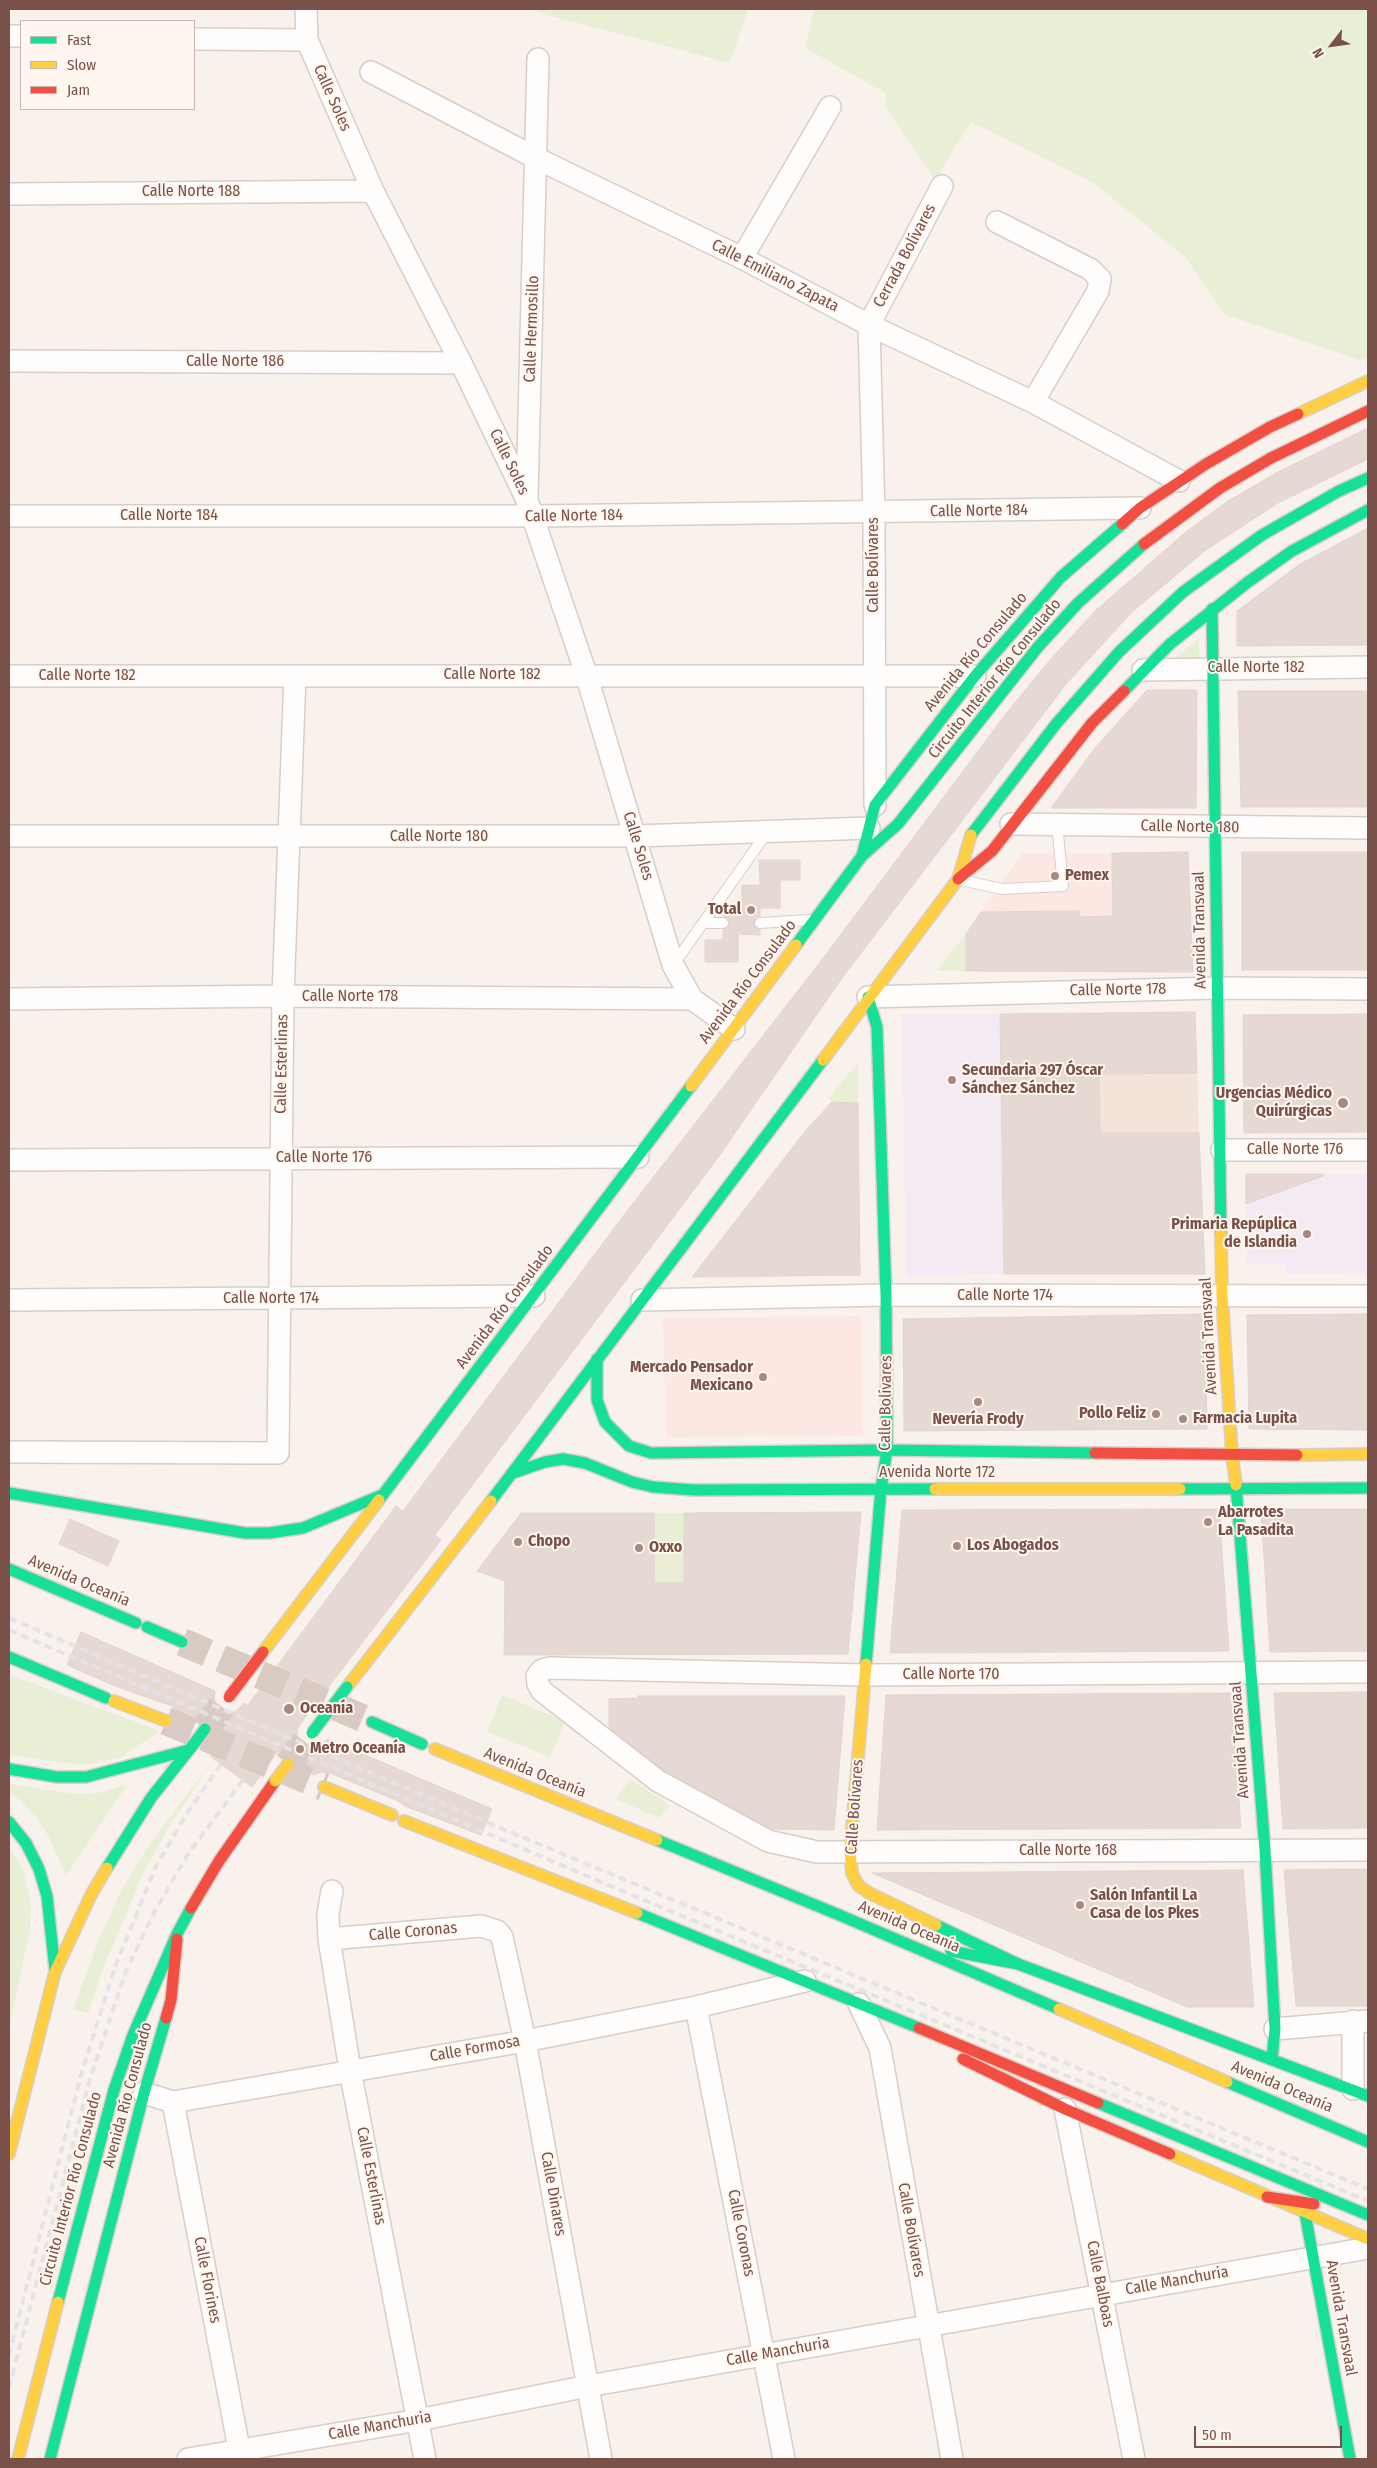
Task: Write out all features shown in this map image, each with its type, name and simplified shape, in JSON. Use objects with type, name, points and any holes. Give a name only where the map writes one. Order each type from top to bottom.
[{"type":"main road","name":"Avenida Río Consulado","points":[[228,1697],[534,1296],[862,856],[875,806],[975,676],[1061,578],[1140,508],[1270,427],[1368,381]]},
{"type":"main road","name":"Circuito Interior Río Consulado","points":[[862,856],[898,824],[1038,647],[1078,603],[1126,560],[1175,520],[1220,488],[1286,450],[1368,411]]},
{"type":"main road","points":[[958,879],[971,833],[1056,724],[1118,652],[1146,625],[1217,566],[1262,536],[1330,496],[1368,478]]},
{"type":"main road","points":[[312,1733],[512,1473],[868,996],[958,879],[992,851],[1011,824],[1092,723],[1144,670],[1212,609],[1292,551],[1368,510]]},
{"type":"main road","name":"Avenida Transvaal","points":[[1212,609],[1217,988],[1222,1150],[1222,1296],[1232,1455],[1237,1489],[1265,1850],[1275,2029],[1272,2059]]},
{"type":"main road","name":"Calle Bolívares","points":[[868,996],[877,1027],[886,1295],[887,1450],[881,1489],[850,1851],[852,1873],[858,1885],[869,1893]]},
{"type":"main road","name":"Avenida Norte 172","points":[[598,1359],[598,1400],[605,1422],[620,1439],[640,1451],[663,1454],[887,1450],[1232,1455],[1368,1454]]},
{"type":"main road","name":"Avenida Norte 172","points":[[512,1473],[546,1462],[563,1460],[585,1463],[632,1482],[673,1490],[1368,1488]]},
{"type":"main road","points":[[9,1493],[245,1533],[269,1533],[302,1528],[385,1493]]},
{"type":"main road","name":"Avenida Oceanía","points":[[9,1570],[182,1642]]},
{"type":"main road","points":[[9,1657],[166,1721]]},
{"type":"main road","points":[[372,1722],[422,1744]]},
{"type":"main road","points":[[9,2154],[55,1972],[74,1928],[104,1872],[152,1798],[205,1729]]},
{"type":"main road","points":[[9,1769],[57,1777],[86,1777],[191,1748]]},
{"type":"main road","name":"Avenida Oceanía","points":[[435,1750],[903,1942],[1368,2142]]},
{"type":"main road","name":"Avenida Río Consulado","points":[[50,2459],[144,2093],[171,2000],[178,1934],[219,1861],[288,1764]]},
{"type":"main road","points":[[324,1787],[392,1815]]},
{"type":"main road","points":[[404,1821],[805,1981],[1363,2213]]},
{"type":"main road","points":[[9,1822],[26,1843],[39,1869],[47,1896],[55,1972]]},
{"type":"main road","name":"Avenida Oceanía","points":[[869,1893],[1018,1964],[1361,2092]]},
{"type":"main road","name":"Circuito Interior Río Consulado","points":[[18,2459],[114,2090],[133,2035],[178,1934]]},
{"type":"main road","points":[[903,1942],[1018,1964]]},
{"type":"main road","points":[[924,2031],[965,2060],[1065,2109],[1368,2239]]},
{"type":"main road","points":[[1267,2197],[1363,2213]]},
{"type":"main road","name":"Avenida Transvaal","points":[[1306,2213],[1350,2459]]},
{"type":"street","name":"Calle Soles","points":[[306,9],[307,40],[373,191],[461,363],[530,508],[586,674],[636,836],[673,965],[692,999],[734,1029]]},
{"type":"street","points":[[195,39],[307,40]]},
{"type":"street","name":"Calle Hermosillo","points":[[530,508],[538,59]]},
{"type":"street","name":"Calle Emiliano Zapata","points":[[371,72],[536,158],[742,258],[869,326],[1033,402],[1179,482]]},
{"type":"street","points":[[742,258],[830,107]]},
{"type":"street","name":"Cerrada Bolívares","points":[[869,326],[942,186]]},
{"type":"street","name":"Calle Norte 188","points":[[9,194],[373,191]]},
{"type":"street","points":[[997,222],[1090,269],[1100,279],[1098,291],[1033,402]]},
{"type":"street","name":"Calle Bolívares","points":[[869,326],[874,513],[875,806]]},
{"type":"street","name":"Calle Norte 186","points":[[9,360],[461,363]]},
{"type":"street","name":"Calle Norte 184","points":[[9,516],[530,508],[874,513],[1140,508]]},
{"type":"street","name":"Calle Norte 182","points":[[1144,670],[1368,667]]},
{"type":"street","name":"Calle Norte 182","points":[[9,676],[586,674],[975,676]]},
{"type":"street","name":"Calle Esterlinas","points":[[9,1452],[278,1453],[283,996],[295,676]]},
{"type":"street","name":"Calle Norte 180","points":[[1011,824],[1216,828],[1368,828]]},
{"type":"street","name":"Calle Norte 180","points":[[9,836],[636,836],[869,828]]},
{"type":"street","name":"Calle Norte 178","points":[[868,996],[1217,988],[1368,989]]},
{"type":"street","name":"Calle Norte 178","points":[[9,999],[283,996],[692,999]]},
{"type":"street","name":"Calle Norte 176","points":[[1222,1150],[1368,1150]]},
{"type":"street","name":"Calle Norte 176","points":[[9,1160],[638,1157]]},
{"type":"street","name":"Calle Norte 174","points":[[642,1300],[886,1295],[1368,1296]]},
{"type":"street","name":"Calle Norte 174","points":[[9,1300],[534,1296]]},
{"type":"street","name":"Calle Norte 170","points":[[537,1676],[542,1670],[549,1668],[865,1676],[1368,1672]]},
{"type":"street","name":"Calle Norte 168","points":[[537,1676],[542,1692],[658,1781],[768,1841],[817,1852],[1368,1850]]},
{"type":"street","name":"Calle Esterlinas","points":[[332,1891],[328,1914],[329,1939],[350,2070],[425,2459]]},
{"type":"street","name":"Calle Coronas","points":[[329,1939],[480,1926],[497,1931]]},
{"type":"street","name":"Calle Dinares","points":[[497,1931],[505,1945],[525,2041],[601,2459]]},
{"type":"street","name":"Calle Formosa","points":[[144,2093],[173,2102],[525,2041],[696,2007],[805,1981]]},
{"type":"street","name":"Calle Bolívares","points":[[859,2004],[880,2048],[927,2327],[952,2459]]},
{"type":"street","name":"Calle Coronas","points":[[696,2007],[784,2459]]},
{"type":"street","points":[[1275,2029],[1361,2021],[1361,2092]]},
{"type":"street","name":"Calle Florines","points":[[173,2102],[241,2454]]},
{"type":"street","name":"Calle Balboas","points":[[1065,2109],[1134,2459]]},
{"type":"street","name":"Calle Manchuria","points":[[188,2459],[241,2454],[588,2386],[1368,2248]]},
{"type":"lane","points":[[958,879],[1002,889],[1064,886],[1058,824]]},
{"type":"lane","points":[[673,965],[768,831]]},
{"type":"lane","points":[[760,923],[815,920]]},
{"type":"lane","points":[[703,923],[723,923]]},
{"type":"shaded area","points":[[1022,853],[1112,853],[1113,916],[1079,917],[1078,911],[981,912]]},
{"type":"shaded area","name":"Secundaria 297 Óscar Sánchez Sánchez","points":[[902,1014],[1000,1014],[1004,1274],[906,1276]]},
{"type":"shaded area","points":[[1197,1073],[1199,1133],[1100,1133],[1099,1074]]},
{"type":"shaded area","name":"Primaria Repúplica de Islandia","points":[[1320,1174],[1368,1174],[1368,1273],[1285,1274],[1285,1265],[1247,1264],[1246,1204],[1320,1177]]},
{"type":"shaded area","name":"Mercado Pensador Mexicano","points":[[861,1316],[863,1436],[666,1437],[663,1318]]},
{"type":"green space","points":[[534,9],[748,9],[730,63],[536,12]]},
{"type":"green space","points":[[814,9],[1368,9],[1368,358],[1359,360],[1224,314],[1186,258],[1095,184],[971,122],[935,180],[886,108],[886,93],[805,48]]},
{"type":"green space","points":[[1199,638],[1199,658],[1174,659]]},
{"type":"green space","points":[[966,934],[966,971],[936,971]]},
{"type":"green space","points":[[858,1062],[858,1103],[832,1102],[829,1098]]},
{"type":"green space","points":[[654,1513],[684,1513],[684,1583],[654,1583]]},
{"type":"green space","points":[[9,1675],[160,1731],[120,1758],[80,1765],[9,1755]]},
{"type":"green space","points":[[502,1695],[565,1721],[550,1757],[487,1732]]},
{"type":"green space","points":[[215,1758],[170,1825],[142,1876],[101,1974],[88,2013],[73,2009],[101,1934],[122,1889],[151,1842]]},
{"type":"green space","points":[[630,1779],[669,1805],[659,1818],[616,1799]]},
{"type":"green space","points":[[9,1784],[77,1794],[99,1793],[127,1785],[66,1876],[49,1837],[35,1816],[19,1799],[9,1793]]},
{"type":"green space","points":[[9,1848],[22,1867],[31,1906],[30,1929],[9,2030]]},
{"type":"building","points":[[1368,428],[1368,459],[1278,503],[1206,550],[1132,612],[1067,683],[842,978],[717,1159],[435,1535],[441,1540],[300,1724],[297,1731],[297,1739],[303,1746],[318,1748],[327,1739],[492,1809],[481,1835],[405,1806],[398,1801],[330,1773],[321,1772],[314,1775],[302,1770],[302,1758],[298,1752],[290,1749],[282,1749],[276,1754],[252,1787],[210,1756],[224,1737],[219,1735],[220,1723],[214,1716],[206,1713],[199,1714],[190,1723],[181,1719],[178,1712],[172,1706],[115,1686],[67,1665],[81,1632],[215,1691],[214,1703],[220,1710],[235,1712],[244,1703],[248,1705],[396,1506],[403,1511],[624,1215],[821,961],[1005,715],[1051,659],[1095,611],[1187,531],[1228,501],[1278,472]]},
{"type":"building","points":[[1368,528],[1368,645],[1237,646],[1237,611],[1300,564]]},
{"type":"building","points":[[1147,690],[1197,690],[1196,808],[1051,808],[1095,748]]},
{"type":"building","points":[[1238,691],[1368,691],[1368,807],[1241,807]]},
{"type":"building","points":[[1188,852],[1193,972],[966,971],[966,934],[981,912],[1079,911],[1079,917],[1113,916],[1112,853]]},
{"type":"building","points":[[1242,852],[1368,852],[1368,970],[1242,970]]},
{"type":"building","name":"Total","points":[[759,860],[800,860],[800,880],[780,880],[780,908],[760,908],[760,916],[754,920],[754,926],[760,930],[760,935],[738,934],[738,962],[705,962],[705,940],[723,940],[723,930],[729,926],[729,920],[723,916],[723,912],[742,912],[742,885],[760,885]]},
{"type":"building","points":[[1195,1012],[1197,1073],[1099,1074],[1100,1133],[1199,1133],[1205,1274],[1004,1274],[1000,1014]]},
{"type":"building","points":[[1368,1014],[1368,1132],[1244,1133],[1243,1015]]},
{"type":"building","points":[[832,1102],[858,1103],[860,1275],[692,1277],[807,1129]]},
{"type":"building","points":[[1246,1174],[1323,1174],[1323,1176],[1246,1204]]},
{"type":"building","points":[[1205,1314],[1207,1429],[904,1431],[903,1319]]},
{"type":"building","points":[[1368,1314],[1368,1430],[1249,1429],[1247,1315]]},
{"type":"building","points":[[1219,1509],[1229,1651],[890,1653],[902,1510]]},
{"type":"building","points":[[1261,1509],[1368,1509],[1368,1651],[1270,1652]]},
{"type":"building","points":[[861,1512],[848,1654],[504,1655],[505,1581],[477,1571],[521,1513],[654,1513],[654,1583],[684,1583],[684,1513]]},
{"type":"building","points":[[70,1519],[119,1541],[108,1566],[59,1544]]},
{"type":"building","points":[[1368,1692],[1368,1828],[1283,1829],[1274,1693]]},
{"type":"building","points":[[1231,1693],[1241,1828],[877,1830],[886,1695]]},
{"type":"building","points":[[638,1696],[845,1696],[834,1830],[772,1829],[665,1771],[609,1727],[609,1699],[638,1698]]},
{"type":"building","points":[[1368,1869],[1368,2006],[1296,2006],[1284,1870]]},
{"type":"building","points":[[1243,1870],[1254,2007],[1187,2007],[872,1873]]},
{"type":"tunnel","points":[[182,1642],[372,1722]]},
{"type":"tunnel","points":[[205,1729],[229,1697]]},
{"type":"tunnel","points":[[166,1721],[324,1787]]},
{"type":"tunnel","points":[[288,1764],[312,1733]]},
{"type":"railway","points":[[9,1618],[486,1822],[1368,2189]]},
{"type":"railway","points":[[9,1630],[620,1890],[1368,2201]]},
{"type":"railway","points":[[9,2355],[81,2075],[115,1967],[156,1866],[188,1812],[221,1764]]},
{"type":"railway","points":[[9,2388],[90,2079],[126,1971],[156,1909],[188,1854],[243,1780]]},
{"type":"traffic: fast","points":[[971,835],[1056,724],[1119,652],[1183,592],[1262,535],[1339,491],[1368,478]]},
{"type":"traffic: fast","points":[[1124,691],[1170,644],[1248,582],[1292,551],[1368,510]]},
{"type":"traffic: fast","points":[[862,856],[875,805],[975,676],[1061,577],[1122,524]]},
{"type":"traffic: fast","points":[[796,945],[862,856],[898,824],[1038,647],[1078,603],[1144,544]]},
{"type":"traffic: fast","points":[[1212,609],[1221,1234]]},
{"type":"traffic: fast","points":[[866,1664],[881,1489],[887,1450],[886,1295],[877,1027],[868,997]]},
{"type":"traffic: fast","points":[[491,1501],[823,1060]]},
{"type":"traffic: fast","points":[[379,1500],[691,1086]]},
{"type":"traffic: fast","points":[[597,1359],[597,1400],[605,1422],[629,1446],[651,1453],[887,1450],[1095,1453]]},
{"type":"traffic: fast","points":[[513,1473],[545,1462],[563,1459],[585,1463],[632,1482],[653,1487],[694,1490],[935,1489]]},
{"type":"traffic: fast","points":[[1236,1485],[1265,1850],[1275,2029],[1272,2059]]},
{"type":"traffic: fast","points":[[1180,1489],[1368,1488]]},
{"type":"traffic: fast","points":[[9,1493],[245,1533],[269,1533],[303,1528],[382,1495]]},
{"type":"traffic: fast","points":[[9,1569],[136,1623]]},
{"type":"traffic: fast","points":[[147,1627],[182,1642]]},
{"type":"traffic: fast","points":[[9,1657],[106,1698]]},
{"type":"traffic: fast","points":[[312,1733],[347,1687]]},
{"type":"traffic: fast","points":[[372,1722],[422,1744]]},
{"type":"traffic: fast","points":[[193,1745],[205,1729]]},
{"type":"traffic: fast","points":[[107,1868],[151,1798],[193,1745]]},
{"type":"traffic: fast","points":[[9,1769],[57,1777],[86,1777],[189,1750]]},
{"type":"traffic: fast","points":[[9,1822],[26,1843],[39,1869],[47,1896],[55,1970]]},
{"type":"traffic: fast","points":[[657,1840],[837,1914],[1059,2009]]},
{"type":"traffic: fast","points":[[58,2302],[114,2090],[133,2035],[177,1934],[191,1908]]},
{"type":"traffic: fast","points":[[637,1913],[919,2028]]},
{"type":"traffic: fast","points":[[936,1925],[1018,1964],[1368,2096]]},
{"type":"traffic: fast","points":[[951,1951],[1018,1964]]},
{"type":"traffic: fast","points":[[50,2459],[144,2093],[166,2018]]},
{"type":"traffic: fast","points":[[1227,2082],[1368,2142]]},
{"type":"traffic: fast","points":[[1098,2103],[1368,2215]]},
{"type":"traffic: fast","points":[[1305,2213],[1350,2459]]},
{"type":"traffic: slow","points":[[1298,414],[1368,381]]},
{"type":"traffic: slow","points":[[823,1060],[958,879],[971,835]]},
{"type":"traffic: slow","points":[[691,1086],[796,945]]},
{"type":"traffic: slow","points":[[1221,1234],[1222,1296],[1232,1455],[1236,1485]]},
{"type":"traffic: slow","points":[[1297,1455],[1368,1454]]},
{"type":"traffic: slow","points":[[935,1489],[1180,1489]]},
{"type":"traffic: slow","points":[[263,1652],[379,1500]]},
{"type":"traffic: slow","points":[[347,1687],[491,1501]]},
{"type":"traffic: slow","points":[[866,1664],[850,1851],[852,1873],[858,1885],[869,1893],[936,1925]]},
{"type":"traffic: slow","points":[[114,1701],[166,1721]]},
{"type":"traffic: slow","points":[[435,1749],[657,1840]]},
{"type":"traffic: slow","points":[[275,1781],[288,1764]]},
{"type":"traffic: slow","points":[[324,1787],[392,1815]]},
{"type":"traffic: slow","points":[[404,1821],[637,1913]]},
{"type":"traffic: slow","points":[[9,2154],[55,1972],[92,1893],[107,1868]]},
{"type":"traffic: slow","points":[[1059,2009],[1227,2082]]},
{"type":"traffic: slow","points":[[1170,2154],[1368,2239]]},
{"type":"traffic: slow","points":[[18,2459],[58,2302]]},
{"type":"traffic: jam","points":[[1144,544],[1220,488],[1271,458],[1368,411]]},
{"type":"traffic: jam","points":[[1122,524],[1140,508],[1206,464],[1270,427],[1298,414]]},
{"type":"traffic: jam","points":[[958,879],[992,851],[1092,723],[1124,691]]},
{"type":"traffic: jam","points":[[1095,1453],[1297,1455]]},
{"type":"traffic: jam","points":[[229,1697],[263,1652]]},
{"type":"traffic: jam","points":[[191,1908],[219,1861],[275,1781]]},
{"type":"traffic: jam","points":[[166,2018],[171,2000],[177,1939]]},
{"type":"traffic: jam","points":[[919,2028],[1098,2103]]},
{"type":"traffic: jam","points":[[963,2059],[1065,2109],[1170,2154]]},
{"type":"traffic: jam","points":[[1267,2197],[1314,2204]]},
{"type":"place","name":"Pemex","points":[[1055,876]]},
{"type":"place","name":"Total","points":[[751,910]]},
{"type":"place","name":"Secundaria 297 Óscar Sánchez Sánchez","points":[[952,1080]]},
{"type":"place","name":"Urgencias Médico Quirúrgicas","points":[[1343,1103]]},
{"type":"place","name":"Primaria Repúplica de Islandia","points":[[1307,1234]]},
{"type":"place","name":"Mercado Pensador Mexicano","points":[[763,1377]]},
{"type":"place","name":"Nevería Frody","points":[[978,1402]]},
{"type":"place","name":"Pollo Feliz","points":[[1156,1414]]},
{"type":"place","name":"Farmacia Lupita","points":[[1183,1419]]},
{"type":"place","name":"Abarrotes La Pasadita","points":[[1208,1522]]},
{"type":"place","name":"Chopo","points":[[518,1542]]},
{"type":"place","name":"Los Abogados","points":[[957,1546]]},
{"type":"place","name":"Oxxo","points":[[639,1548]]},
{"type":"place","name":"Oceanía","points":[[289,1709]]},
{"type":"place","name":"Metro Oceanía","points":[[300,1749]]},
{"type":"place","name":"Salón Infantil La Casa de los Pkes","points":[[1080,1905]]}]
